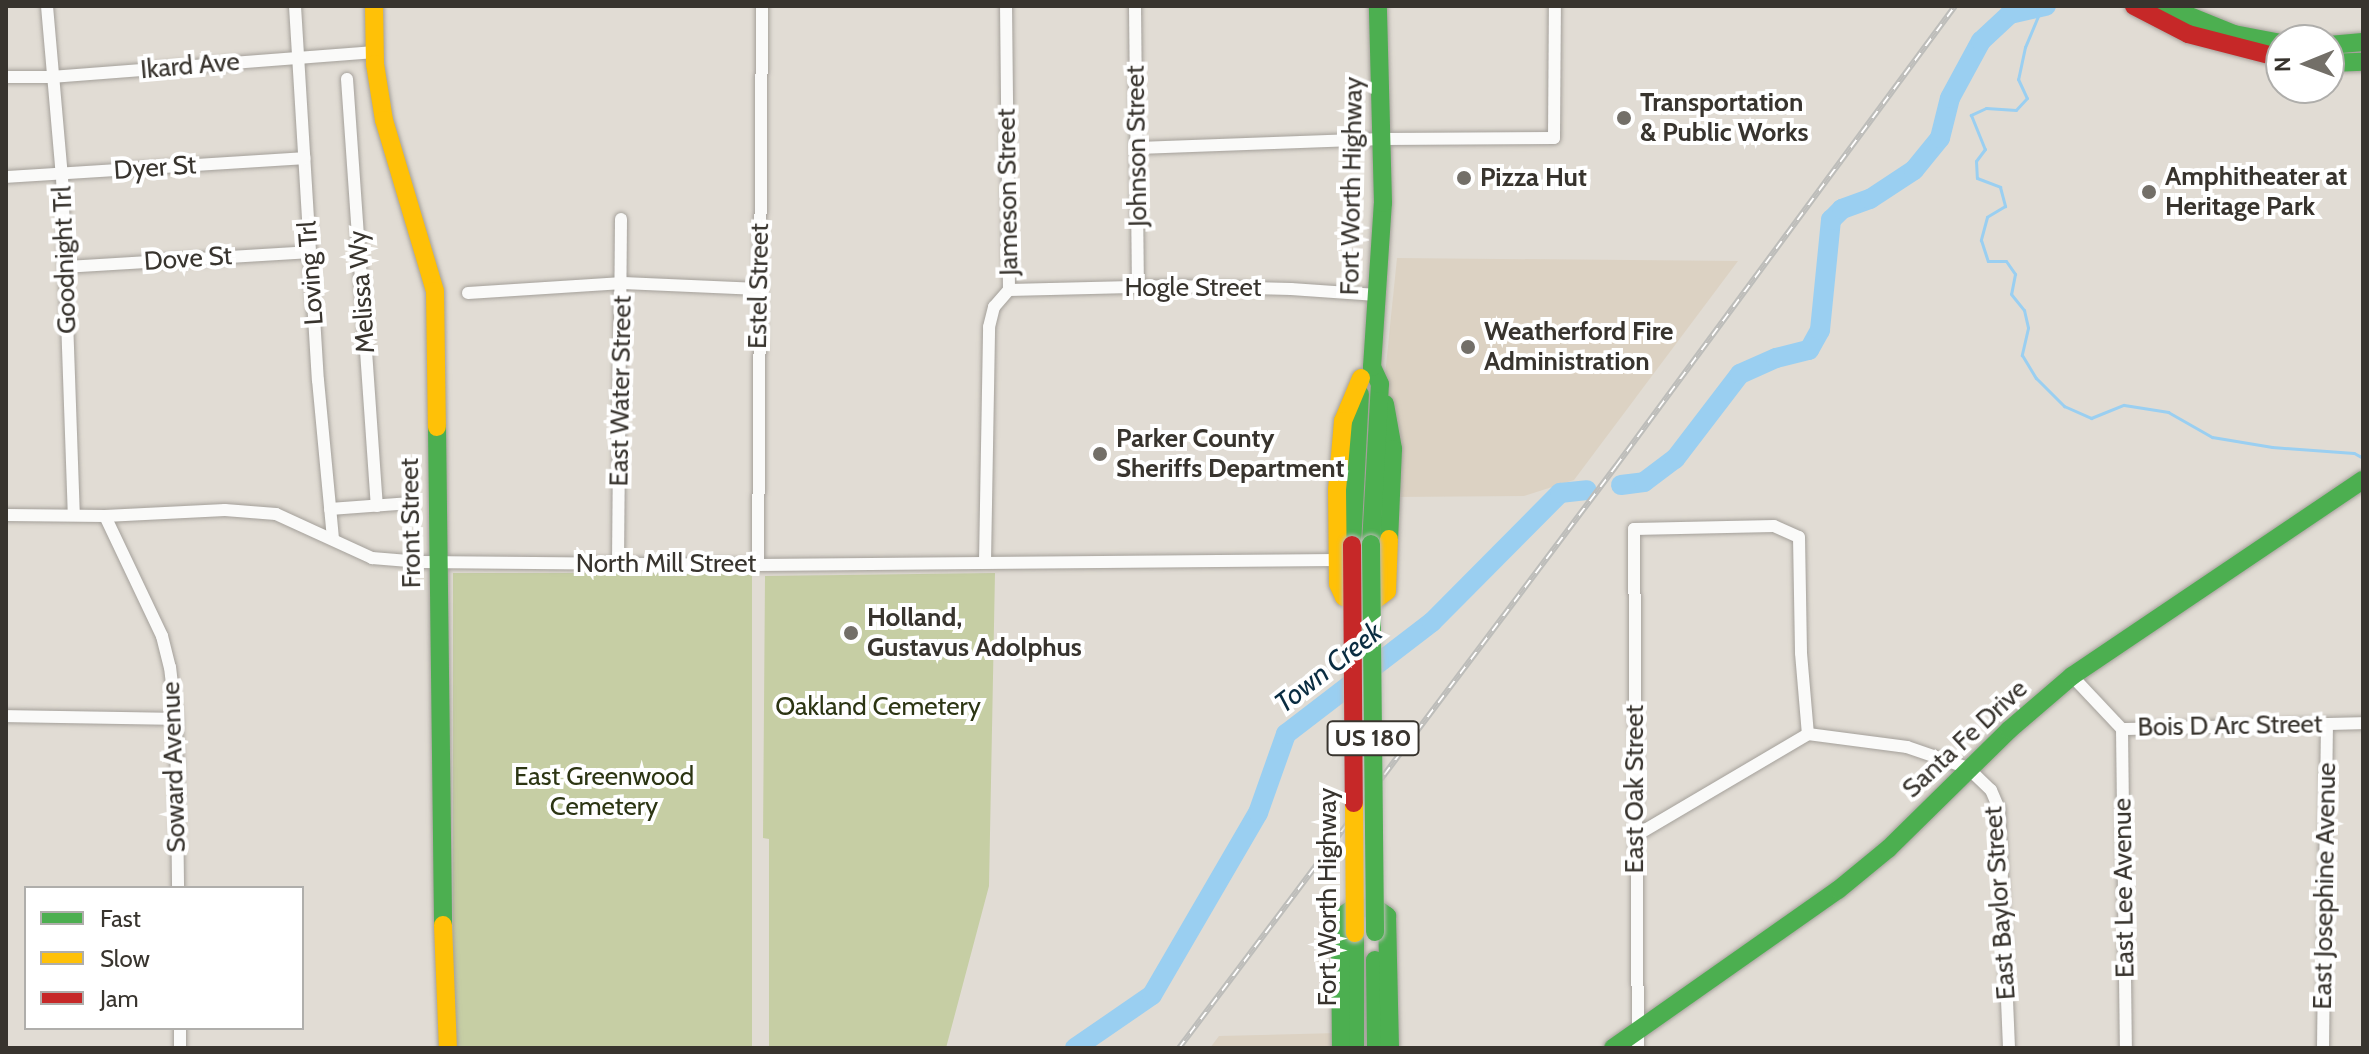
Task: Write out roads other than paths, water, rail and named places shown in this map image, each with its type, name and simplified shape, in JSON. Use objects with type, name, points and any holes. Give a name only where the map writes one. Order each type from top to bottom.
[{"type":"main road","name":"Front Street","points":[[374,6],[375,52],[384,120],[435,291],[443,961],[448,1048]]},
{"type":"main road","name":"Fort Worth Highway","points":[[1355,1048],[1352,545],[1377,295],[1382,139],[1378,6]]},
{"type":"main road","points":[[2134,6],[2188,34],[2265,48]]},
{"type":"main road","points":[[2165,6],[2265,46]]},
{"type":"main road","name":"Fort Worth Highway","points":[[1371,376],[1376,1048]]},
{"type":"main road","points":[[1371,376],[1391,421],[1393,449],[1388,501],[1388,582],[1382,598],[1344,597],[1338,584],[1337,560],[1340,435],[1371,376]]},
{"type":"main road","name":"Santa Fe Drive","points":[[1613,1048],[1638,1039],[1838,890],[1888,849],[1968,768],[2072,676],[2359,482]]},
{"type":"main road","points":[[1341,1048],[1340,923],[1347,910],[1365,908],[1383,910],[1387,916],[1390,1048]]},
{"type":"street","name":"Goodnight Trl","points":[[47,6],[62,176],[74,514]]},
{"type":"street","name":"Loving Trl","points":[[295,6],[310,252],[333,539]]},
{"type":"street","name":"Estel Street","points":[[758,565],[762,6]]},
{"type":"street","name":"Jameson Street","points":[[985,562],[989,327],[994,307],[1009,290],[1006,6]]},
{"type":"street","name":"Johnson Street","points":[[1135,6],[1138,287]]},
{"type":"street","points":[[1138,148],[1382,139],[1554,138],[1555,6]]},
{"type":"street","name":"Ikard Ave","points":[[6,77],[51,77],[375,52]]},
{"type":"street","name":"Melissa Wy","points":[[347,79],[377,506]]},
{"type":"street","name":"Dyer St","points":[[6,177],[62,176],[304,158]]},
{"type":"street","name":"East Water Street","points":[[618,563],[623,283],[621,219]]},
{"type":"street","name":"Dove St","points":[[65,267],[310,252]]},
{"type":"street","points":[[468,293],[623,283],[759,289]]},
{"type":"street","name":"Hogle Street","points":[[1009,290],[1138,287],[1291,289],[1377,295]]},
{"type":"street","points":[[330,509],[411,503]]},
{"type":"street","name":"North Mill Street","points":[[6,515],[105,516],[225,510],[276,514],[372,558],[438,563],[758,565],[1337,560]]},
{"type":"street","name":"Soward Avenue","points":[[105,516],[162,636],[170,667],[176,719],[178,886]]},
{"type":"street","name":"East Oak Street","points":[[1638,1039],[1634,529],[1774,526],[1799,537],[1801,653],[1808,734]]},
{"type":"street","name":"Bois D Arc Street","points":[[2072,676],[2122,729],[2363,723]]},
{"type":"street","points":[[6,716],[176,719]]},
{"type":"street","name":"East Josephine Avenue","points":[[2323,1048],[2327,724]]},
{"type":"street","name":"East Lee Avenue","points":[[2122,729],[2126,1048]]},
{"type":"street","points":[[1635,836],[1808,734],[1907,747],[1968,768]]},
{"type":"street","name":"East Baylor Street","points":[[1968,768],[1991,790],[1999,809],[2009,1048]]},
{"type":"waterway","name":"Town Creek","points":[[1621,485],[1644,482],[1675,459],[1740,374],[1776,358],[1809,350],[1820,330],[1831,220],[1842,209],[1870,199],[1914,170],[1940,138],[1950,98],[1981,41],[2010,14],[2046,6]]},
{"type":"waterway","points":[[2041,9],[2025,47],[2018,79],[2027,98],[2016,110],[1986,108],[1971,115],[1985,149],[1976,161],[1977,178],[2000,187],[2005,206],[1987,217],[1981,240],[1988,261],[2006,261],[2015,274],[2011,294],[2024,310],[2028,328],[2022,355],[2036,378],[2064,406],[2091,418],[2124,405],[2168,412],[2212,437],[2272,447],[2354,453],[2363,458]]},
{"type":"waterway","name":"Town Creek","points":[[1075,1048],[1152,995],[1258,813],[1286,734],[1432,622],[1560,493],[1587,490]]},
{"type":"railway","points":[[1179,1048],[1616,466],[1955,6]]},
{"type":"place","name":"Transportation & Public Works","points":[[1624,118]]},
{"type":"place","name":"Pizza Hut","points":[[1464,178]]},
{"type":"place","name":"Amphitheater at Heritage Park","points":[[2149,192]]},
{"type":"place","name":"Weatherford Fire Administration","points":[[1468,347]]},
{"type":"place","name":"Parker County Sheriffs Department","points":[[1100,454]]},
{"type":"place","name":"Holland, Gustavus Adolphus","points":[[851,633]]},
{"type":"park label","name":"Oakland Cemetery","points":[[878,707]]},
{"type":"park label","name":"East Greenwood Cemetery","points":[[604,792]]}]
